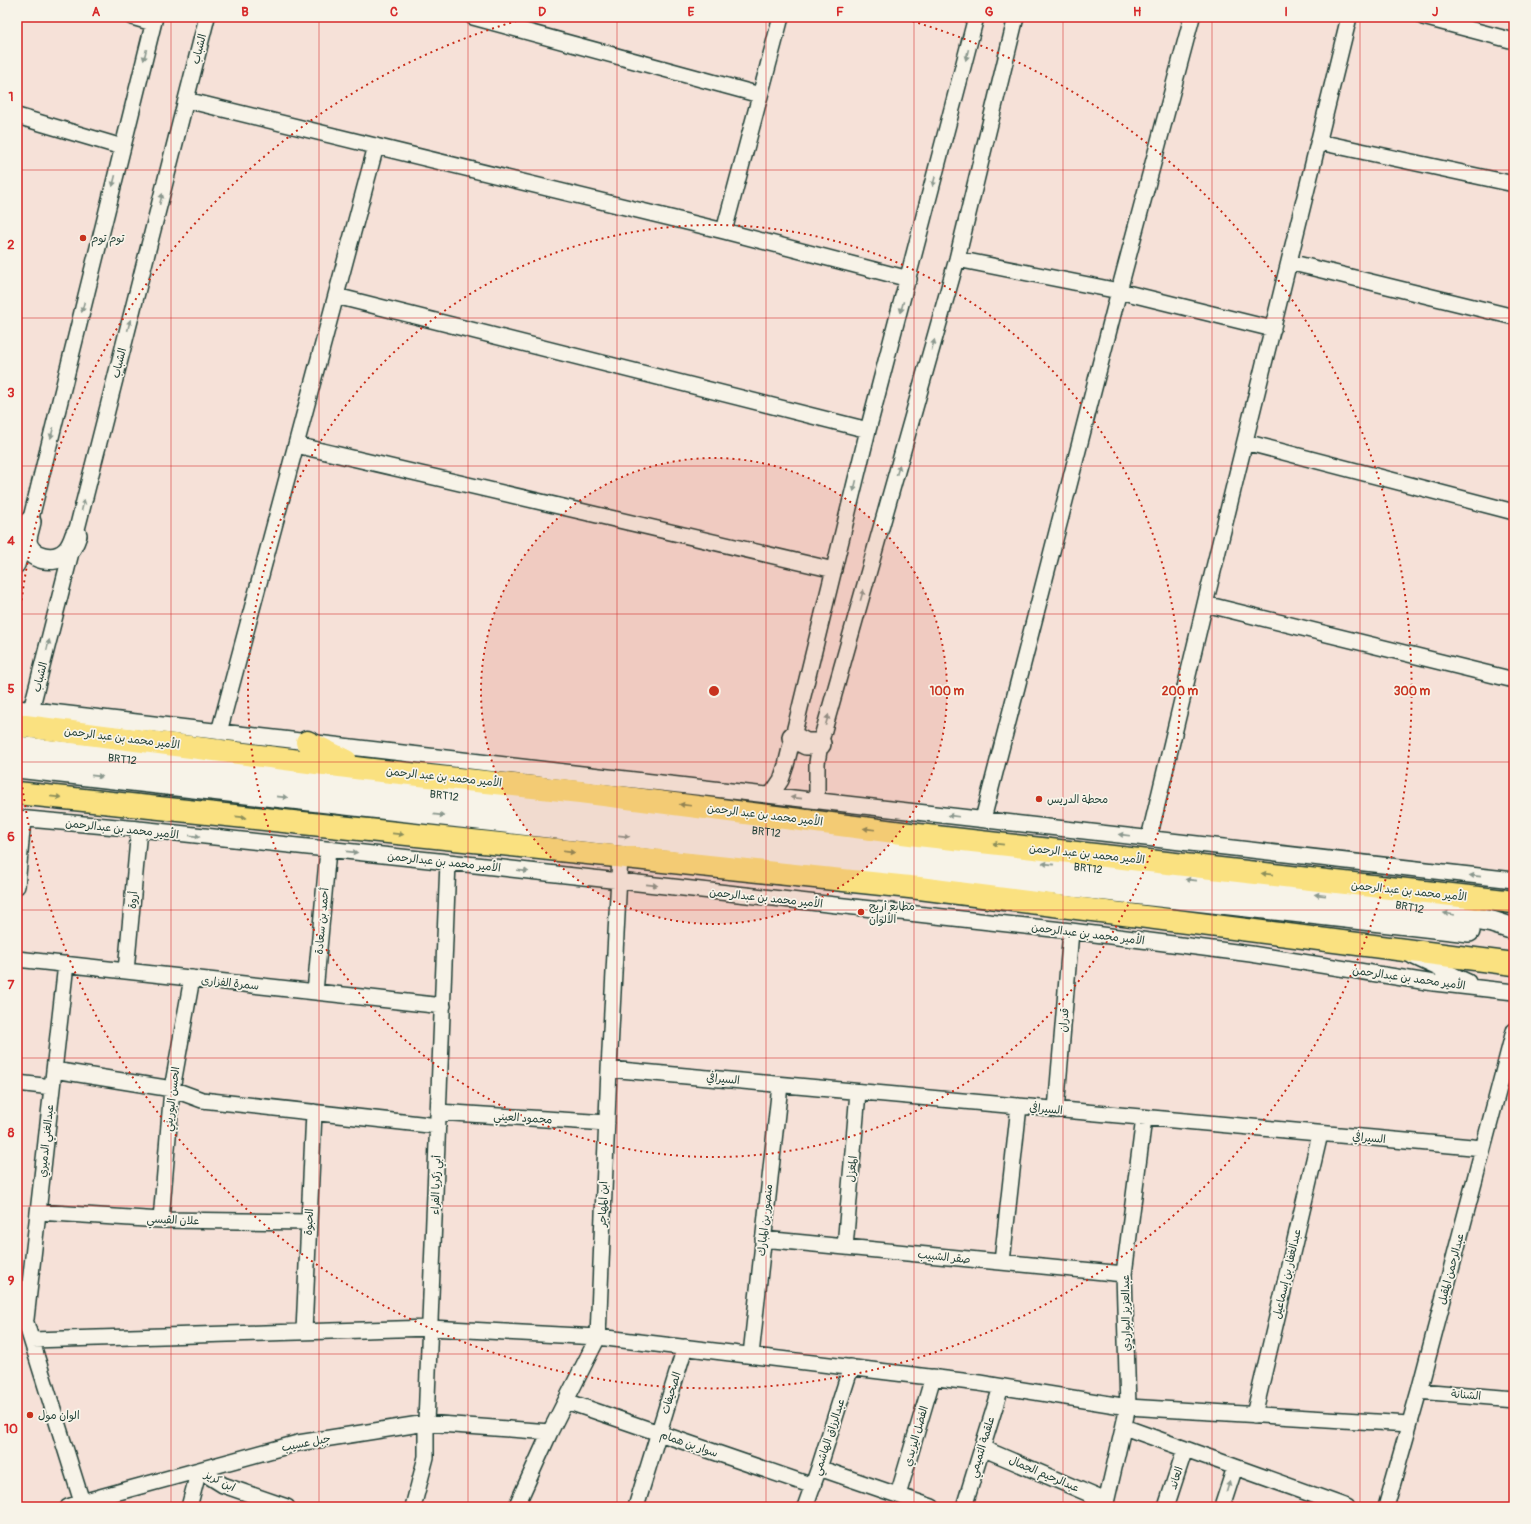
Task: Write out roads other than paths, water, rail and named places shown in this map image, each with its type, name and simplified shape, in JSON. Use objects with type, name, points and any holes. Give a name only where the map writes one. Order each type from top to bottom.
[{"type":"main road","points":[[30,522],[26,541],[31,550],[39,557],[48,559],[58,558],[67,552],[76,535]]},
{"type":"main road","name":"الأمير محمد بن عبد الرحمن","points":[[22,714],[363,769],[581,783],[918,835],[1514,902]]},
{"type":"main road","points":[[793,737],[806,744],[820,744]]},
{"type":"main road","points":[[306,742],[363,769]]},
{"type":"main road","name":"BRT12","points":[[17,747],[1372,900],[1492,922],[1514,929]]},
{"type":"main road","name":"BRT12","points":[[17,767],[1514,936]]},
{"type":"main road","points":[[17,793],[918,888],[1514,964]]},
{"type":"street","points":[[18,557],[30,522],[154,20],[132,17]]},
{"type":"street","name":"الشباب","points":[[22,714],[76,535],[207,17]]},
{"type":"street","points":[[473,17],[760,95]]},
{"type":"street","points":[[724,231],[781,17]]},
{"type":"street","points":[[771,795],[781,780],[786,766],[868,430],[909,279],[976,17]]},
{"type":"street","points":[[817,800],[817,763],[820,744],[958,259],[1016,17]]},
{"type":"street","points":[[983,819],[1119,291],[1192,17]]},
{"type":"street","points":[[1149,838],[1349,17]]},
{"type":"street","points":[[1423,17],[1514,41]]},
{"type":"street","points":[[186,100],[724,231],[909,279]]},
{"type":"street","points":[[17,116],[122,147]]},
{"type":"street","points":[[1319,142],[1514,182]]},
{"type":"street","points":[[219,732],[376,146]]},
{"type":"street","points":[[958,259],[1119,291],[1273,329]]},
{"type":"street","points":[[1289,262],[1514,317]]},
{"type":"street","points":[[336,296],[868,430]]},
{"type":"street","points":[[1245,442],[1514,512]]},
{"type":"street","points":[[296,445],[834,570]]},
{"type":"street","points":[[1205,604],[1514,680]]},
{"type":"street","points":[[22,714],[219,732],[306,742],[581,783],[771,795],[1514,880]]},
{"type":"street","points":[[17,886],[20,819]]},
{"type":"street","name":"الأمير محمد بن عبدالرحمن","points":[[20,819],[139,829],[1071,931],[1250,954],[1434,983],[1514,992]]},
{"type":"street","name":"أروة","points":[[126,971],[139,829]]},
{"type":"street","name":"أحمد بن سعادة","points":[[315,992],[328,850]]},
{"type":"street","name":"ابن المهاجر","points":[[516,1507],[550,1432],[598,1337],[606,1123],[620,857]]},
{"type":"street","name":"أبي زكريا الفراء","points":[[413,1507],[426,1457],[426,1423],[448,862]]},
{"type":"street","name":"قدران","points":[[1056,1110],[1071,931]]},
{"type":"street","points":[[1400,950],[1463,980],[1491,989]]},
{"type":"street","name":"سمرة الفزارى","points":[[17,959],[443,1006]]},
{"type":"street","name":"عبدالغني الدميري","points":[[26,1319],[66,964]]},
{"type":"street","name":"الحسن البوريني","points":[[161,1220],[172,1089],[192,978]]},
{"type":"street","name":"عبدالرحمن المقبل","points":[[1386,1507],[1419,1391],[1514,1031]]},
{"type":"street","name":"السيرافي","points":[[609,1069],[1483,1148]]},
{"type":"street","name":"محمود العيني","points":[[54,1070],[172,1089],[202,1100],[314,1112],[438,1119],[606,1123]]},
{"type":"street","points":[[17,1083],[52,1087]]},
{"type":"street","name":"منصور بن المبارك","points":[[751,1355],[780,1085]]},
{"type":"street","name":"المغزل","points":[[845,1247],[858,1092]]},
{"type":"street","points":[[1002,1262],[1019,1106]]},
{"type":"street","name":"الحبوة","points":[[304,1332],[314,1112]]},
{"type":"street","name":"عبدالعزيز البواردي","points":[[1105,1504],[1128,1407],[1124,1274],[1144,1118]]},
{"type":"street","name":"عبدالغفار بن إسماعيل","points":[[1254,1415],[1320,1134]]},
{"type":"street","name":"علان القيسي","points":[[38,1212],[161,1220],[309,1222]]},
{"type":"street","name":"صقر الشبيب","points":[[763,1239],[1124,1274]]},
{"type":"street","name":"عبدالغني الدميري","points":[[17,1294],[32,1340],[75,1504]]},
{"type":"street","points":[[32,1340],[430,1328],[598,1337],[933,1377],[1000,1386],[1128,1407],[1409,1424]]},
{"type":"street","name":"الصحيفات","points":[[636,1507],[685,1347]]},
{"type":"street","name":"عبدالرزاق الهاشمي","points":[[805,1507],[851,1368]]},
{"type":"street","name":"الفضل اليزيدي","points":[[898,1495],[933,1377]]},
{"type":"street","name":"علقمة التميمي","points":[[964,1507],[1000,1386]]},
{"type":"street","name":"الشنانة","points":[[1419,1391],[1514,1399]]},
{"type":"street","name":"سوار بن همام","points":[[566,1401],[813,1486]]},
{"type":"street","name":"جبل عسيب","points":[[75,1504],[298,1443],[426,1423],[550,1432]]},
{"type":"street","points":[[1124,1427],[1347,1507]]},
{"type":"street","name":"عبدالرحيم الجمال","points":[[982,1448],[1105,1504]]},
{"type":"street","name":"العاند","points":[[1166,1507],[1185,1449]]},
{"type":"street","points":[[1222,1507],[1234,1466]]},
{"type":"street","points":[[819,1468],[932,1507]]},
{"type":"street","points":[[189,1507],[199,1470]]},
{"type":"street","name":"ابن كريز","points":[[199,1470],[223,1485],[272,1504],[287,1507]]},
{"type":"place","name":"توم توم","points":[[83,238]]},
{"type":"place","name":"محطة الدريس","points":[[1039,799]]},
{"type":"place","name":"مطابع أريج الألوان","points":[[861,912]]},
{"type":"place","name":"الوان مول","points":[[30,1415]]}]
